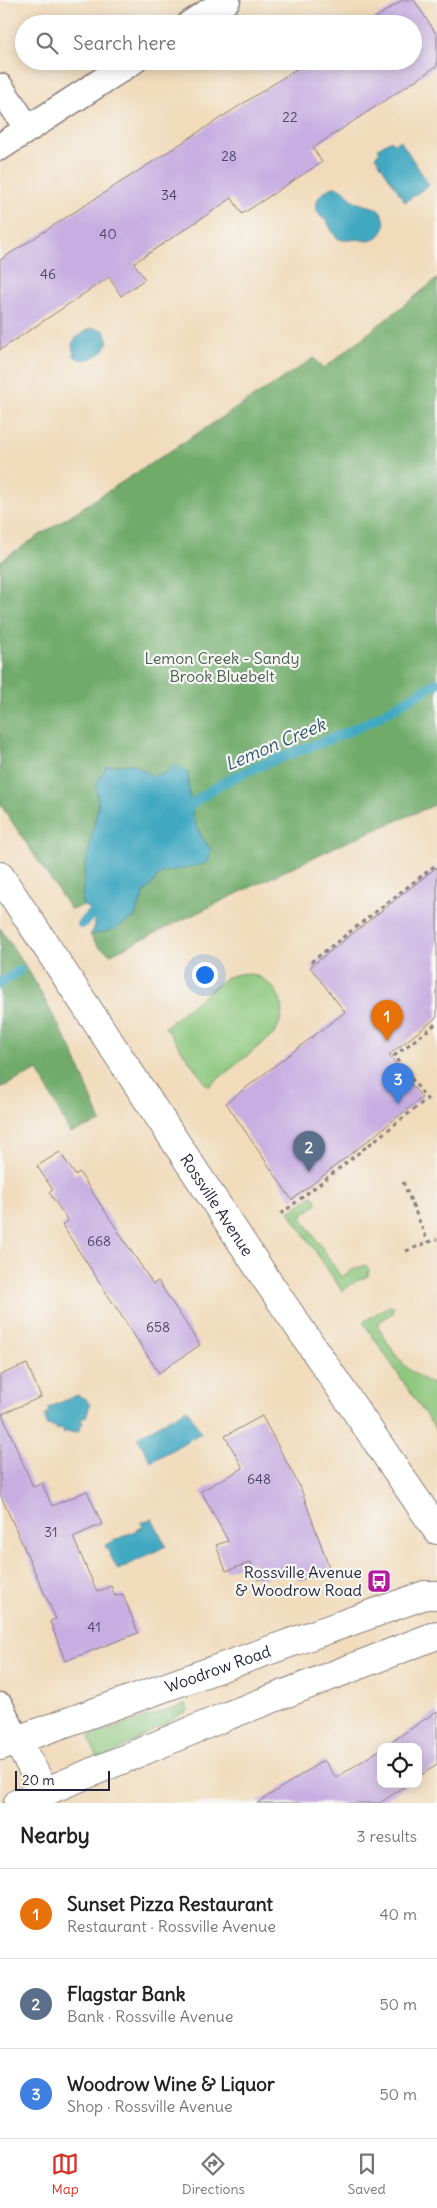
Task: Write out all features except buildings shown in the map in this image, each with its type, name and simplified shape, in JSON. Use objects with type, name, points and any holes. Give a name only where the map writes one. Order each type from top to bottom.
[{"type":"street","points":[[204,15],[227,0]]},
{"type":"street","points":[[0,147],[119,70]]},
{"type":"street","points":[[0,87],[28,129]]},
{"type":"street","name":"Rossville Avenue","points":[[0,876],[301,1332],[437,1530]]},
{"type":"street","name":"Woodrow Road","points":[[8,1743],[417,1598],[437,1595]]},
{"type":"street","points":[[18,1803],[46,1793],[227,1716],[437,1635]]},
{"type":"street","points":[[0,1706],[8,1743],[46,1793]]},
{"type":"path","points":[[311,962],[437,864]]},
{"type":"path","points":[[281,1214],[427,1099],[394,1056],[437,1023]]},
{"type":"path","points":[[403,1182],[428,1242]]},
{"type":"path","points":[[406,1251],[437,1239]]},
{"type":"green space","name":"Lemon Creek - Sandy Brook Bluebelt","points":[[437,279],[437,804],[337,846],[111,954],[98,946],[90,935],[112,930],[134,918],[145,892],[161,873],[182,867],[211,850],[199,832],[192,814],[188,773],[166,773],[153,776],[133,764],[96,784],[98,805],[84,874],[82,906],[71,910],[0,804],[0,561],[314,358],[323,369]]},
{"type":"green space","points":[[0,928],[30,973],[73,1052],[101,1122],[70,1133],[38,1070],[0,1088]]},
{"type":"green space","points":[[245,973],[266,981],[273,988],[281,1005],[282,1015],[279,1025],[273,1035],[208,1087],[165,1027],[223,980],[230,976]]},
{"type":"green space","points":[[313,1195],[317,1201],[316,1205],[301,1216],[341,1277],[354,1269],[366,1265],[369,1270],[368,1276],[358,1280],[342,1291],[289,1212]]},
{"type":"green space","points":[[389,1306],[394,1307],[392,1313],[377,1324],[401,1361],[416,1374],[437,1386],[437,1432],[363,1322]]},
{"type":"green space","points":[[187,1704],[188,1710],[98,1762],[89,1736]]},
{"type":"water","points":[[391,140],[394,144],[400,140],[429,185],[405,202],[375,156],[380,152],[378,148]]},
{"type":"water","points":[[334,187],[345,191],[358,203],[373,207],[382,214],[385,225],[377,238],[367,241],[345,240],[335,236],[327,222],[317,211],[317,202],[321,194]]},
{"type":"water","points":[[91,328],[103,330],[107,336],[105,349],[94,358],[80,359],[74,356],[72,344],[76,338]]},
{"type":"water","points":[[133,764],[153,776],[166,773],[175,764],[188,773],[192,814],[199,832],[211,850],[208,863],[161,873],[145,892],[134,918],[112,930],[90,935],[95,924],[94,916],[86,907],[82,906],[84,874],[98,805],[96,784],[107,766]]},
{"type":"water","points":[[77,1395],[86,1399],[90,1405],[86,1417],[81,1419],[83,1424],[80,1425],[79,1431],[74,1433],[67,1431],[64,1433],[62,1428],[57,1430],[56,1427],[47,1425],[45,1417],[49,1411],[48,1408]]},
{"type":"water","points":[[187,1409],[201,1433],[151,1462],[137,1437]]},
{"type":"water","points":[[152,1518],[166,1546],[118,1570],[105,1545],[143,1527],[141,1523]]},
{"type":"waterway","name":"Lemon Creek","points":[[180,816],[197,800],[237,776],[361,726],[437,683]]},
{"type":"waterway","name":"Lemon Creek","points":[[82,924],[102,904]]},
{"type":"waterway","name":"Lemon Creek","points":[[0,984],[20,970]]},
{"type":"place","name":"Sunset Pizza Restaurant","points":[[387,1041]]},
{"type":"place","name":"Woodrow Wine & Liquor","points":[[398,1104]]},
{"type":"place","name":"Flagstar Bank","points":[[309,1172]]},
{"type":"place","name":"Rossville Avenue & Woodrow Road","points":[[379,1581]]}]
